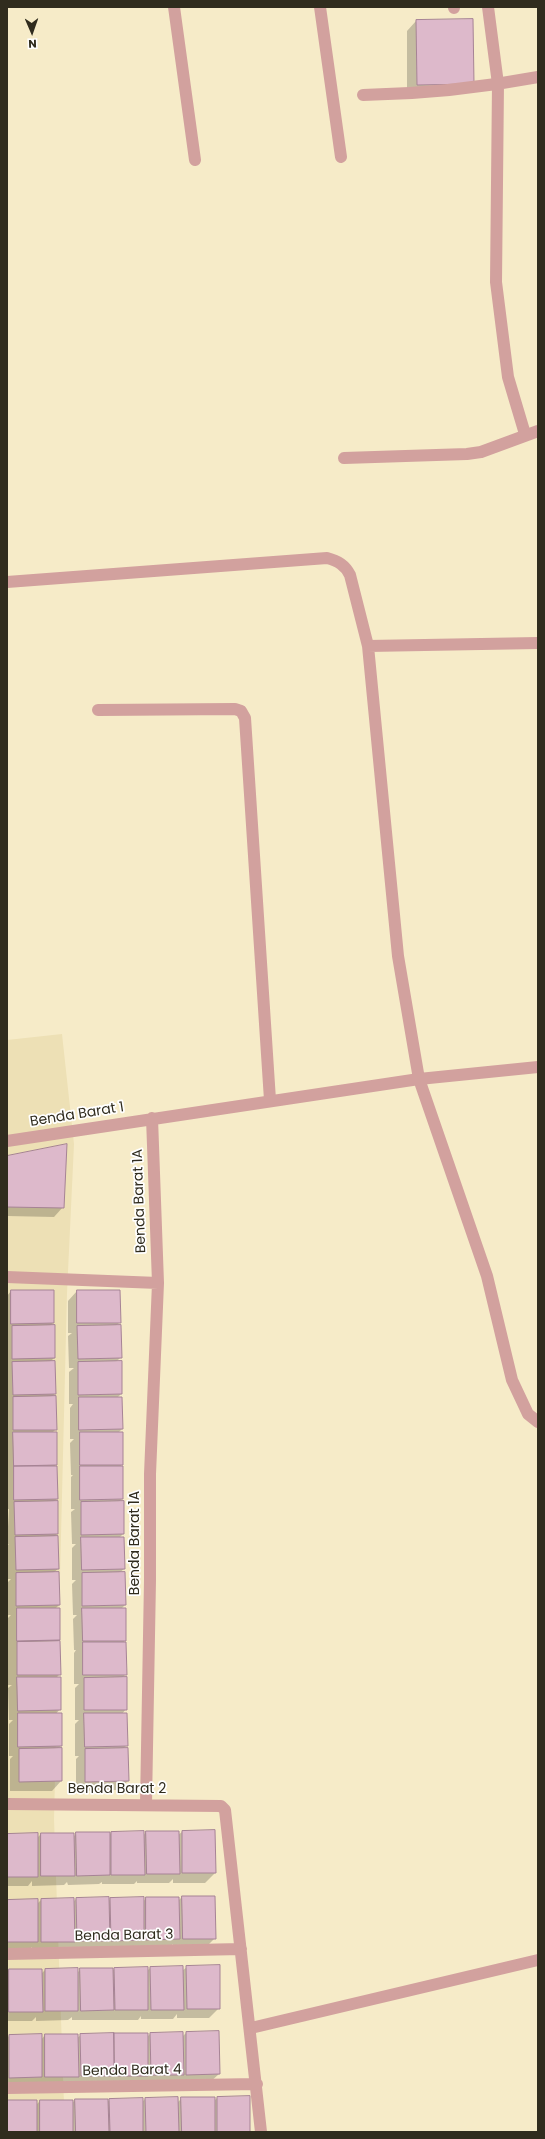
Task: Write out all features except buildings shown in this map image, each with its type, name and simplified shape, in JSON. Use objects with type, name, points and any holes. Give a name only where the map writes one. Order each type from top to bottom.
[{"type":"street","points":[[174,7],[195,160]]},
{"type":"street","points":[[320,7],[341,157]]},
{"type":"street","points":[[488,7],[498,84],[496,282],[508,377],[525,434]]},
{"type":"street","points":[[363,95],[420,94],[498,84],[538,77]]},
{"type":"street","points":[[344,458],[468,454],[481,452],[525,434],[538,431]]},
{"type":"street","points":[[7,582],[328,558],[337,561],[344,566],[350,575],[368,646],[398,956],[420,1079],[487,1276],[512,1380],[528,1414],[538,1422]]},
{"type":"street","points":[[368,646],[538,643]]},
{"type":"street","points":[[98,710],[235,709],[241,711],[245,718],[270,1100]]},
{"type":"street","name":"Benda Barat 1","points":[[7,1141],[270,1100],[420,1079],[538,1067]]},
{"type":"street","name":"Benda Barat 1A","points":[[146,1804],[150,1580],[150,1474],[158,1283],[152,1118]]},
{"type":"street","points":[[7,1277],[158,1283]]},
{"type":"street","name":"Benda Barat 2","points":[[7,1804],[219,1805],[225,1810],[241,1949]]},
{"type":"street","points":[[241,1949],[251,2028],[261,2132]]},
{"type":"street","name":"Benda Barat 3","points":[[7,1954],[241,1949]]},
{"type":"street","points":[[251,2028],[538,1960]]},
{"type":"street","name":"Benda Barat 4","points":[[7,2088],[257,2084]]},
{"type":"shaded area","points":[[62,1034],[74,1144],[67,1293],[54,1819],[65,2132],[7,2132],[7,1040]]}]
